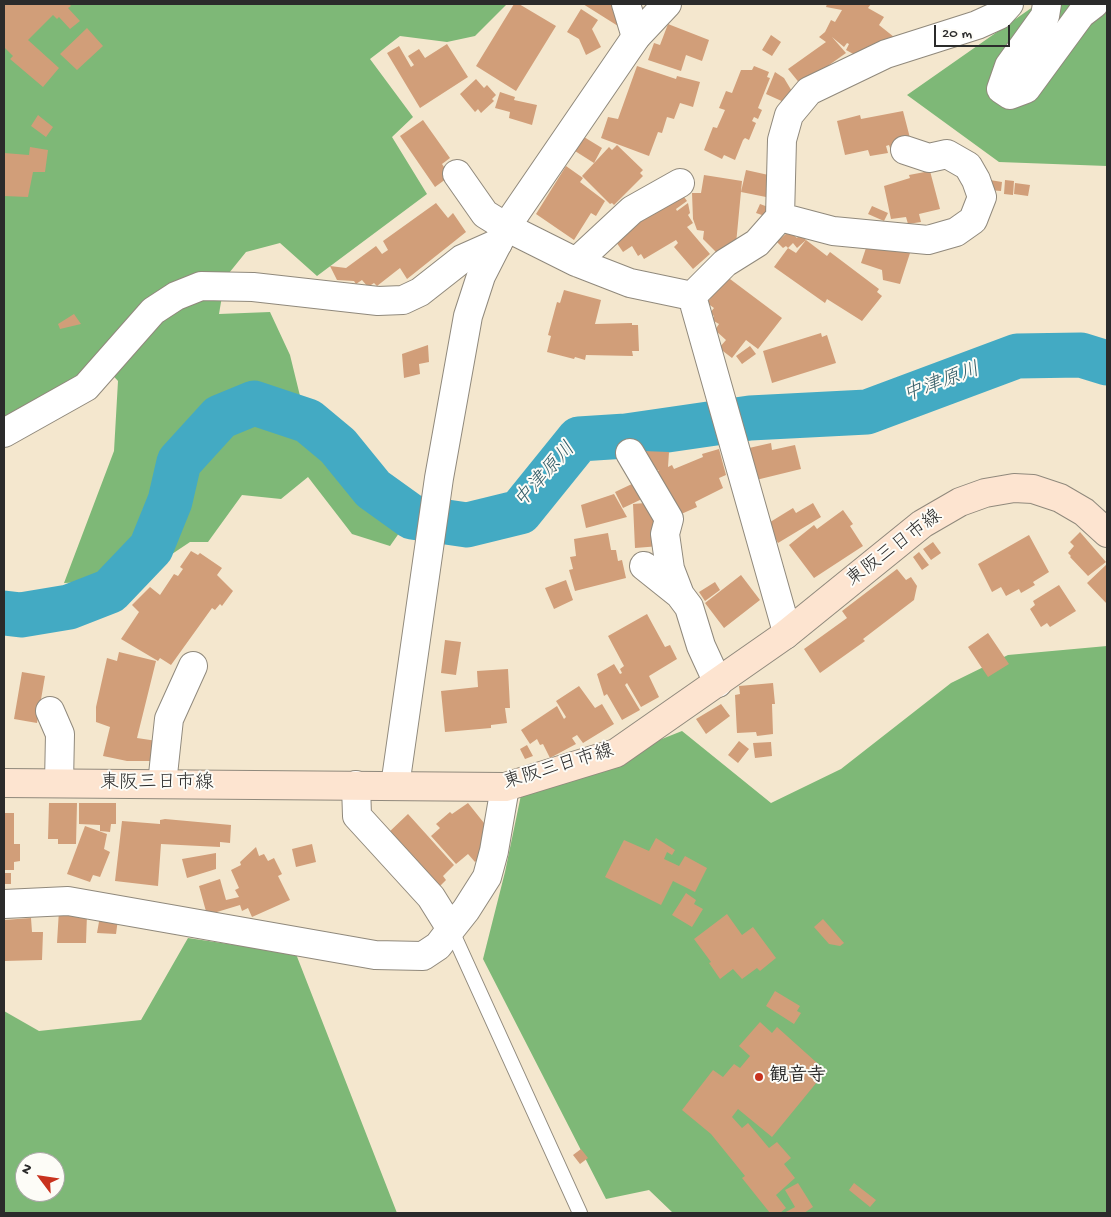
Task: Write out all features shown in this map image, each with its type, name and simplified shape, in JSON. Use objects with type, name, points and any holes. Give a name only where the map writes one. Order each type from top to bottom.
[{"type":"main road","name":"東阪三日市線","points":[[4,783],[505,787],[616,753],[785,635],[922,524],[960,502],[985,493],[1014,488],[1033,489],[1060,498],[1084,512],[1107,533]]},
{"type":"street","points":[[626,4],[636,37]]},
{"type":"street","points":[[395,786],[439,478],[468,316],[481,276],[502,235],[636,37],[667,4]]},
{"type":"street","points":[[692,296],[725,263],[757,243],[780,217],[782,140],[789,115],[809,91],[886,54],[977,25],[1000,15],[1009,4]]},
{"type":"street","points":[[1047,4],[1045,16],[1009,66],[1001,88],[1010,95],[1026,89],[1081,14],[1094,4]]},
{"type":"street","points":[[780,217],[833,231],[928,240],[956,232],[973,220],[982,197],[976,180],[968,166],[947,154],[929,158],[905,150]]},
{"type":"street","points":[[457,174],[502,235],[630,283],[692,296]]},
{"type":"street","points":[[576,262],[632,210],[680,183]]},
{"type":"street","points":[[4,433],[86,387],[153,311],[176,296],[201,286],[253,287],[378,301],[404,300],[420,292],[462,259],[502,235]]},
{"type":"street","points":[[692,296],[737,450],[785,625],[785,635]]},
{"type":"street","points":[[630,454],[669,519],[665,534],[670,569],[680,594],[689,608],[701,646],[718,683]]},
{"type":"street","points":[[644,566],[680,594]]},
{"type":"street","points":[[162,784],[169,718],[193,666]]},
{"type":"street","points":[[50,711],[60,734],[59,783]]},
{"type":"street","points":[[356,786],[357,816],[431,897],[451,930]]},
{"type":"street","points":[[4,904],[68,901],[375,955],[423,956],[438,946],[451,930],[487,877],[494,851],[505,787]]},
{"type":"lane","points":[[451,930],[580,1213]]},
{"type":"green space","points":[[4,4],[507,4],[475,36],[447,42],[400,36],[370,59],[413,117],[392,137],[427,194],[317,276],[280,243],[246,252],[225,278],[219,314],[270,312],[290,355],[301,400],[319,453],[404,526],[390,546],[352,534],[308,477],[281,499],[242,495],[208,542],[190,542],[172,554],[177,509],[143,509],[133,553],[108,581],[64,583],[114,451],[118,381],[96,357],[67,385],[4,421]]},
{"type":"green space","points":[[1037,4],[1107,4],[1107,166],[999,162],[907,95]]},
{"type":"green space","points":[[1107,646],[1107,1213],[673,1213],[649,1190],[606,1199],[483,959],[505,872],[521,795],[682,731],[771,803],[841,769],[951,683],[1008,655]]},
{"type":"green space","points":[[188,938],[296,954],[397,1213],[4,1213],[4,1011],[39,1031],[141,1020]]},
{"type":"building","points":[[4,4],[69,4],[71,6],[68,8],[80,21],[70,29],[59,17],[57,19],[53,15],[28,40],[59,68],[43,87],[10,59],[13,56],[4,47]]},
{"type":"building","points":[[514,4],[519,4],[556,26],[516,91],[476,66]]},
{"type":"building","points":[[583,4],[614,4],[618,26]]},
{"type":"building","points":[[827,4],[871,4],[868,8],[884,17],[879,25],[894,37],[869,55],[862,50],[857,56],[846,50],[849,44],[847,43],[844,47],[832,37],[846,53],[801,85],[788,69],[826,42],[819,37],[825,32],[831,20],[835,22],[842,10],[826,7]]},
{"type":"building","points":[[581,9],[598,20],[592,29],[601,47],[586,55],[579,39],[567,32]]},
{"type":"building","points":[[668,24],[709,40],[702,61],[686,55],[681,71],[648,60],[654,43],[660,45]]},
{"type":"building","points":[[87,28],[103,46],[77,70],[60,54]]},
{"type":"building","points":[[771,35],[781,42],[772,56],[762,50]]},
{"type":"building","points":[[447,44],[468,77],[420,108],[387,53],[399,46],[411,67],[414,65],[408,56],[419,49],[425,58]]},
{"type":"building","points":[[637,66],[676,79],[677,76],[700,82],[693,107],[680,103],[674,119],[667,117],[662,133],[658,132],[649,156],[601,138],[608,117],[618,119]]},
{"type":"building","points":[[754,66],[769,72],[767,77],[770,78],[758,108],[762,110],[758,119],[754,117],[752,121],[756,123],[749,140],[745,138],[743,140],[735,160],[724,155],[722,159],[704,150],[713,127],[717,128],[725,110],[719,108],[726,91],[732,93],[741,70],[752,70]]},
{"type":"building","points":[[775,72],[784,78],[793,93],[786,103],[766,94]]},
{"type":"building","points":[[476,79],[484,88],[487,85],[496,95],[492,99],[494,101],[481,113],[478,109],[475,112],[460,94]]},
{"type":"building","points":[[500,92],[515,97],[514,100],[537,105],[532,125],[509,118],[510,112],[495,108]]},
{"type":"building","points":[[903,111],[910,138],[900,150],[891,151],[889,145],[886,146],[888,153],[870,156],[868,150],[845,155],[837,121],[860,115],[861,119]]},
{"type":"building","points":[[38,115],[53,127],[46,137],[31,126]]},
{"type":"building","points":[[423,120],[450,158],[442,164],[450,176],[435,187],[400,136]]},
{"type":"building","points":[[584,137],[602,148],[594,163],[575,151]]},
{"type":"building","points":[[617,145],[643,170],[640,173],[643,176],[614,205],[610,204],[582,176],[609,147],[612,150]]},
{"type":"building","points":[[30,147],[48,150],[45,172],[33,172],[28,197],[4,196],[4,153],[29,155]]},
{"type":"building","points":[[566,166],[583,178],[580,182],[605,201],[596,216],[591,213],[574,240],[536,214]]},
{"type":"building","points":[[746,170],[773,176],[771,198],[741,192]]},
{"type":"building","points":[[930,171],[940,209],[919,214],[921,222],[908,224],[906,217],[891,219],[884,186],[910,178],[909,175]]},
{"type":"building","points":[[704,175],[742,181],[736,244],[719,255],[703,239],[704,231],[697,230],[693,219],[692,193],[701,193]]},
{"type":"building","points":[[990,180],[1002,182],[1001,191],[989,190]]},
{"type":"building","points":[[1005,180],[1014,181],[1013,195],[1004,194]]},
{"type":"building","points":[[1015,183],[1030,185],[1028,196],[1014,194]]},
{"type":"building","points":[[679,190],[687,201],[676,209],[677,211],[688,203],[690,213],[688,215],[693,223],[687,227],[710,254],[693,269],[674,247],[678,243],[676,240],[644,259],[641,254],[638,256],[632,246],[623,252],[612,236]]},
{"type":"building","points":[[436,203],[448,218],[453,213],[466,232],[407,279],[400,268],[377,286],[374,283],[368,287],[362,280],[356,284],[354,281],[337,280],[330,266],[346,268],[376,246],[382,254],[388,250],[383,241]]},
{"type":"building","points":[[760,204],[768,207],[765,216],[756,213]]},
{"type":"building","points":[[872,206],[888,213],[884,221],[868,214]]},
{"type":"building","points":[[789,231],[797,238],[800,234],[806,240],[797,248],[793,243],[788,248],[786,246],[783,248],[777,242]]},
{"type":"building","points":[[806,240],[827,256],[830,252],[879,289],[877,292],[882,296],[862,321],[827,299],[825,303],[774,267],[788,248],[796,253]]},
{"type":"building","points":[[868,242],[910,253],[900,284],[883,280],[882,270],[861,263]]},
{"type":"building","points":[[726,276],[782,318],[758,349],[746,340],[732,358],[719,348],[726,340],[715,330],[719,324],[712,320],[714,316],[710,313],[714,308],[707,303]]},
{"type":"building","points":[[564,290],[601,300],[595,324],[632,323],[632,325],[638,325],[639,351],[632,351],[633,356],[586,355],[585,360],[547,352],[551,336],[548,335],[557,302],[560,303]]},
{"type":"building","points":[[74,314],[81,324],[60,329],[58,324]]},
{"type":"building","points":[[821,333],[822,337],[827,335],[836,363],[772,383],[763,351]]},
{"type":"building","points":[[428,345],[429,362],[419,364],[420,374],[404,378],[402,354]]},
{"type":"building","points":[[750,346],[756,354],[742,364],[736,356]]},
{"type":"building","points":[[771,443],[772,450],[795,445],[801,469],[756,480],[749,448]]},
{"type":"building","points":[[719,449],[726,475],[719,478],[723,488],[695,502],[697,507],[679,515],[652,476],[659,470],[642,471],[643,451],[669,452],[668,467],[672,465],[674,469],[703,457],[702,454]]},
{"type":"building","points":[[634,483],[642,499],[623,508],[615,492]]},
{"type":"building","points":[[614,494],[627,517],[586,528],[581,505]]},
{"type":"building","points":[[658,502],[660,546],[635,548],[633,504]]},
{"type":"building","points":[[813,503],[821,517],[778,543],[767,524],[793,508],[796,513]]},
{"type":"building","points":[[843,510],[853,524],[850,526],[863,546],[814,578],[789,545],[814,525],[817,529]]},
{"type":"building","points":[[1080,532],[1106,562],[1088,576],[1068,553],[1074,546],[1070,542]]},
{"type":"building","points":[[608,533],[611,550],[616,550],[618,561],[622,560],[626,578],[575,591],[569,570],[573,569],[570,557],[576,556],[574,539]]},
{"type":"building","points":[[1029,535],[1049,572],[1033,582],[1035,585],[1021,593],[1019,589],[1006,596],[1001,587],[992,592],[978,564]]},
{"type":"building","points":[[933,542],[941,553],[931,560],[923,549]]},
{"type":"building","points":[[191,551],[198,555],[200,553],[222,568],[217,575],[233,591],[222,606],[220,604],[215,610],[212,608],[171,665],[160,658],[158,661],[121,639],[139,612],[132,605],[150,587],[160,595],[174,574],[178,576],[183,569],[180,567]]},
{"type":"building","points":[[919,552],[929,565],[922,570],[913,557]]},
{"type":"building","points":[[1107,564],[1107,604],[1087,583]]},
{"type":"building","points":[[897,569],[906,580],[911,577],[917,586],[914,600],[863,639],[865,641],[820,673],[804,649],[847,618],[842,611]]},
{"type":"building","points":[[741,575],[760,600],[724,628],[705,603]]},
{"type":"building","points":[[566,580],[573,600],[554,609],[545,588]]},
{"type":"building","points":[[715,582],[720,590],[705,601],[699,592]]},
{"type":"building","points":[[1059,585],[1076,611],[1050,627],[1047,623],[1041,627],[1030,609],[1035,605],[1033,601]]},
{"type":"building","points":[[647,614],[665,647],[670,645],[677,659],[649,676],[659,697],[641,707],[627,683],[625,685],[640,710],[622,720],[607,694],[604,696],[597,674],[614,664],[620,674],[622,673],[620,669],[624,666],[608,636]]},
{"type":"building","points":[[988,633],[1009,664],[988,677],[968,647]]},
{"type":"building","points":[[445,640],[461,642],[456,675],[441,673]]},
{"type":"building","points":[[119,652],[156,661],[137,738],[157,741],[154,761],[127,761],[103,756],[110,727],[96,722],[96,707],[107,658],[117,661]]},
{"type":"building","points":[[508,669],[510,708],[505,708],[507,723],[491,725],[491,728],[445,732],[441,691],[478,687],[477,671]]},
{"type":"building","points":[[22,672],[45,676],[37,723],[14,719]]},
{"type":"building","points":[[773,683],[775,704],[772,704],[773,734],[757,736],[756,732],[737,733],[735,695],[740,694],[739,686]]},
{"type":"building","points":[[579,686],[595,708],[602,704],[614,724],[583,743],[577,735],[572,738],[576,744],[550,758],[543,744],[540,745],[537,739],[530,744],[521,730],[557,706],[564,719],[566,717],[556,701]]},
{"type":"building","points":[[721,704],[730,716],[706,734],[696,719]]},
{"type":"building","points":[[739,741],[749,749],[738,763],[728,755]]},
{"type":"building","points":[[771,742],[772,756],[755,758],[753,743]]},
{"type":"building","points":[[527,745],[533,756],[525,759],[520,749]]},
{"type":"building","points":[[49,803],[77,803],[76,844],[58,844],[58,839],[48,839]]},
{"type":"building","points":[[79,803],[116,803],[116,824],[111,824],[110,832],[100,831],[100,825],[79,824]]},
{"type":"building","points":[[468,803],[488,828],[484,853],[475,862],[468,854],[456,864],[431,836],[440,828],[436,824],[450,812],[452,814]]},
{"type":"building","points":[[4,813],[14,813],[14,844],[20,844],[20,861],[14,862],[14,870],[4,870]]},
{"type":"building","points":[[408,814],[454,865],[443,876],[446,880],[439,887],[387,834]]},
{"type":"building","points":[[160,820],[231,825],[230,843],[220,842],[220,847],[161,844],[158,886],[115,881],[122,821],[160,824]]},
{"type":"building","points":[[85,826],[107,834],[104,849],[110,852],[100,877],[93,875],[90,882],[67,874]]},
{"type":"building","points":[[656,838],[675,850],[672,855],[667,852],[664,859],[679,866],[685,856],[707,868],[695,892],[673,881],[661,905],[605,877],[624,840],[649,851]]},
{"type":"building","points":[[312,844],[316,862],[296,867],[292,849]]},
{"type":"building","points":[[256,847],[259,856],[264,854],[268,861],[274,858],[282,874],[278,876],[290,900],[252,917],[248,908],[242,911],[240,905],[207,915],[199,886],[220,879],[226,900],[239,897],[235,890],[239,888],[231,870],[241,865],[240,862]]},
{"type":"building","points":[[216,853],[216,869],[187,878],[182,859]]},
{"type":"building","points":[[4,873],[11,873],[11,884],[4,884]]},
{"type":"building","points":[[686,893],[696,900],[694,904],[703,909],[692,927],[672,915]]},
{"type":"building","points":[[59,910],[87,914],[86,943],[57,943]]},
{"type":"building","points":[[727,914],[742,935],[753,927],[776,958],[760,971],[757,968],[742,979],[733,969],[720,979],[709,963],[711,962],[694,939]]},
{"type":"building","points":[[100,916],[118,919],[116,934],[97,933]]},
{"type":"building","points":[[31,918],[32,932],[43,932],[42,960],[4,961],[4,920]]},
{"type":"building","points":[[823,919],[844,943],[840,946],[829,944],[814,927]]},
{"type":"building","points":[[775,991],[800,1006],[797,1011],[801,1013],[794,1024],[766,1006]]},
{"type":"building","points":[[760,1022],[772,1033],[777,1027],[826,1071],[772,1137],[738,1109],[732,1117],[742,1128],[748,1123],[769,1148],[777,1142],[791,1158],[784,1164],[795,1178],[776,1195],[786,1208],[780,1213],[770,1213],[742,1178],[745,1176],[711,1134],[682,1110],[713,1070],[723,1077],[734,1064],[740,1068],[750,1056],[739,1046]]},
{"type":"building","points":[[581,1149],[588,1158],[580,1164],[573,1155]]},
{"type":"building","points":[[798,1183],[813,1207],[804,1213],[784,1213],[795,1207],[785,1190]]},
{"type":"building","points":[[854,1183],[876,1200],[870,1207],[849,1190]]},
{"type":"waterway","name":"中津原川","points":[[4,613],[21,615],[69,607],[110,591],[151,548],[170,501],[179,462],[220,417],[254,403],[308,421],[338,446],[373,489],[412,517],[467,525],[520,512],[579,439],[626,436],[750,418],[867,412],[1017,356],[1081,355],[1107,363]]},
{"type":"place","name":"観音寺","points":[[759,1077]]}]
